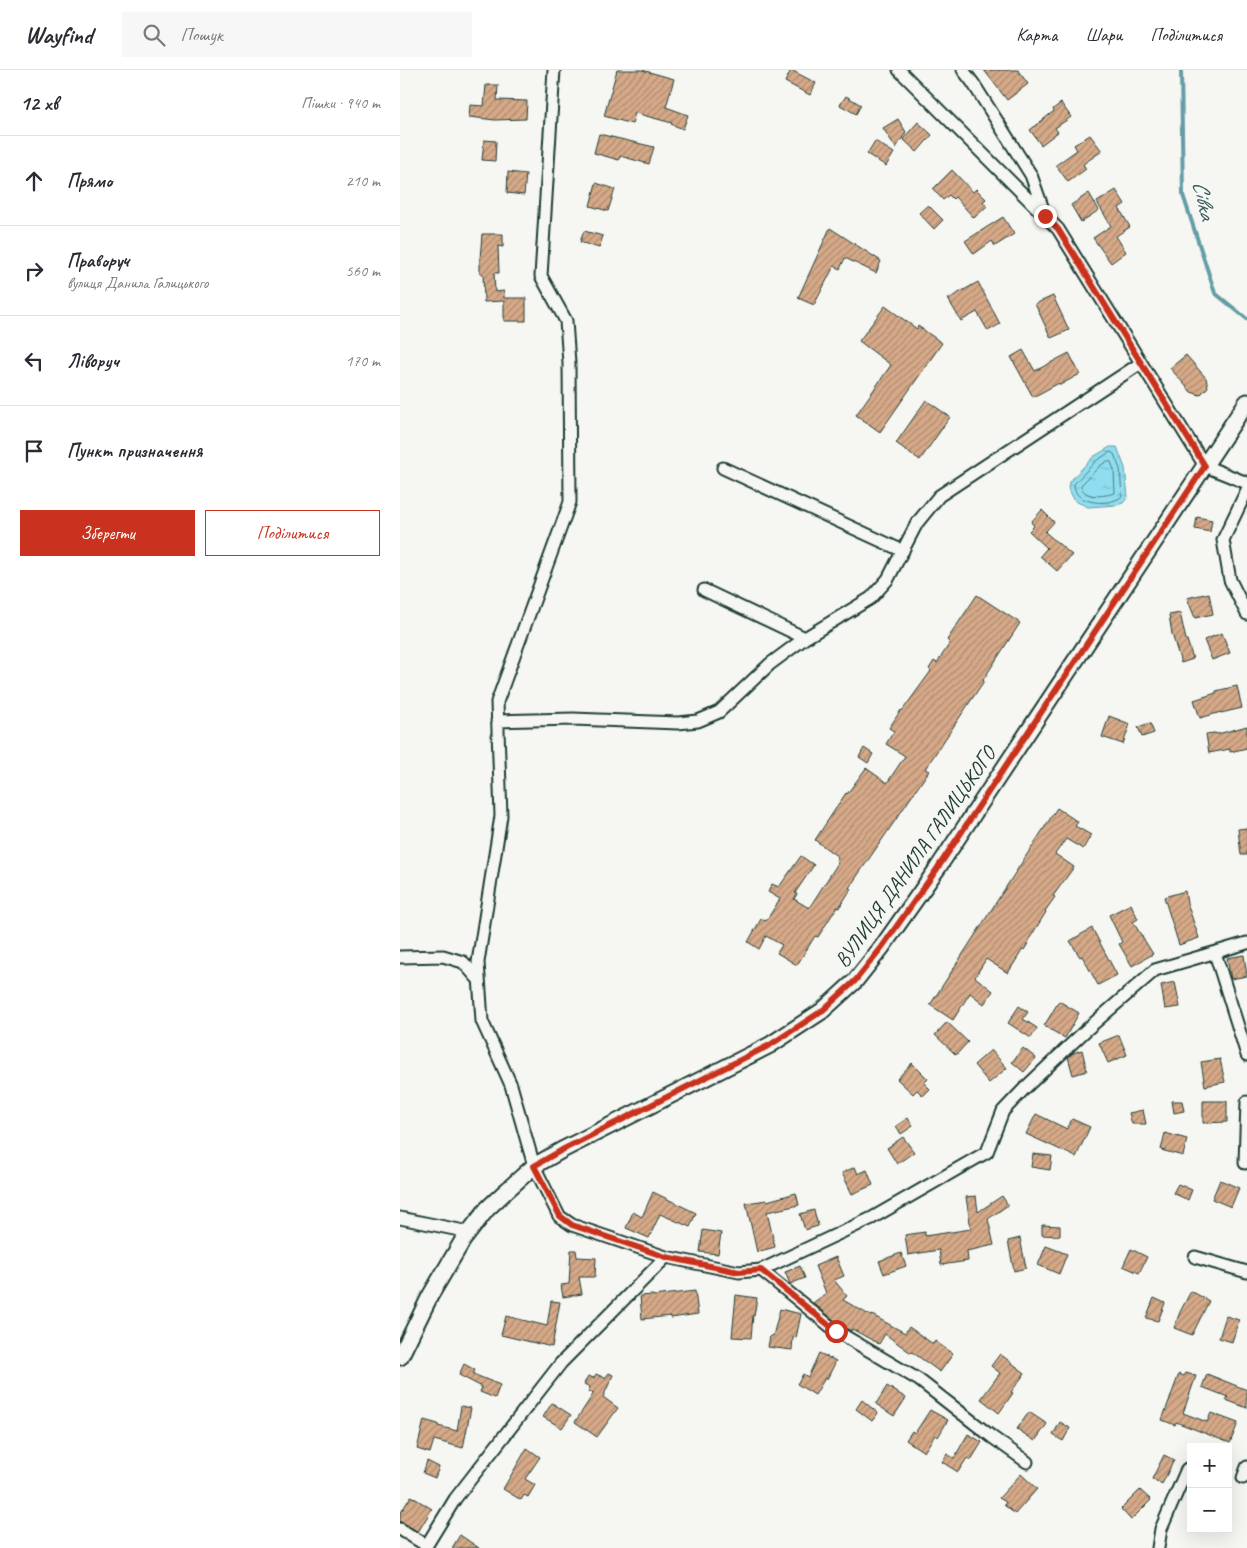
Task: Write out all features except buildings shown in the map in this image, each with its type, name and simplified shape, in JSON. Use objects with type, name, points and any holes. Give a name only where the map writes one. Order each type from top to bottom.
[{"type":"main road","name":"ВУЛИЦЯ ДАНИЛА ГАЛИЦЬКОГО","points":[[400,1358],[430,1296],[469,1232],[487,1209],[534,1166],[770,1045],[822,1011],[855,981],[882,947],[937,869],[1247,402]]},
{"type":"street","points":[[554,70],[541,276],[566,321],[569,364],[570,502],[497,702],[502,816],[478,962],[482,1021],[511,1085],[534,1166],[560,1216],[572,1225],[666,1257],[739,1272],[761,1270],[872,1218],[987,1152],[1003,1112],[1025,1088],[1085,1031],[1155,970],[1247,943]]},
{"type":"street","points":[[900,70],[1058,229],[1205,466],[1247,483]]},
{"type":"street","points":[[963,70],[974,83],[1031,175],[1045,216]]},
{"type":"street","points":[[497,721],[573,720],[678,723],[698,721],[719,712],[770,664],[805,638],[871,598],[888,579],[917,524],[939,496],[1141,363]]},
{"type":"street","points":[[723,468],[903,551]]},
{"type":"street","points":[[1247,490],[1223,540],[1230,580],[1247,614]]},
{"type":"street","points":[[704,590],[805,638]]},
{"type":"street","points":[[1215,952],[1247,1055]]},
{"type":"street","points":[[400,957],[443,956],[463,962],[479,980]]},
{"type":"street","points":[[1245,1163],[1247,1102]]},
{"type":"street","points":[[400,1218],[469,1232]]},
{"type":"street","points":[[400,1529],[426,1546],[455,1499],[561,1363],[666,1257]]},
{"type":"street","points":[[1195,1257],[1247,1272]]},
{"type":"street","points":[[761,1270],[836,1331],[919,1380],[992,1437],[1028,1462]]},
{"type":"street","points":[[1158,1548],[1161,1529],[1187,1469]]},
{"type":"water","points":[[1110,447],[1117,447],[1125,468],[1128,497],[1123,503],[1117,505],[1088,507],[1075,501],[1068,488],[1069,482],[1093,457]]},
{"type":"waterway","name":"Сівка","points":[[1181,70],[1183,195],[1215,293],[1247,319]]},
{"type":"route","points":[[836,1331],[761,1270],[739,1272],[666,1257],[572,1225],[560,1216],[534,1166],[770,1045],[822,1011],[855,981],[882,947],[937,869],[1205,466],[1058,229],[1045,216]]}]
